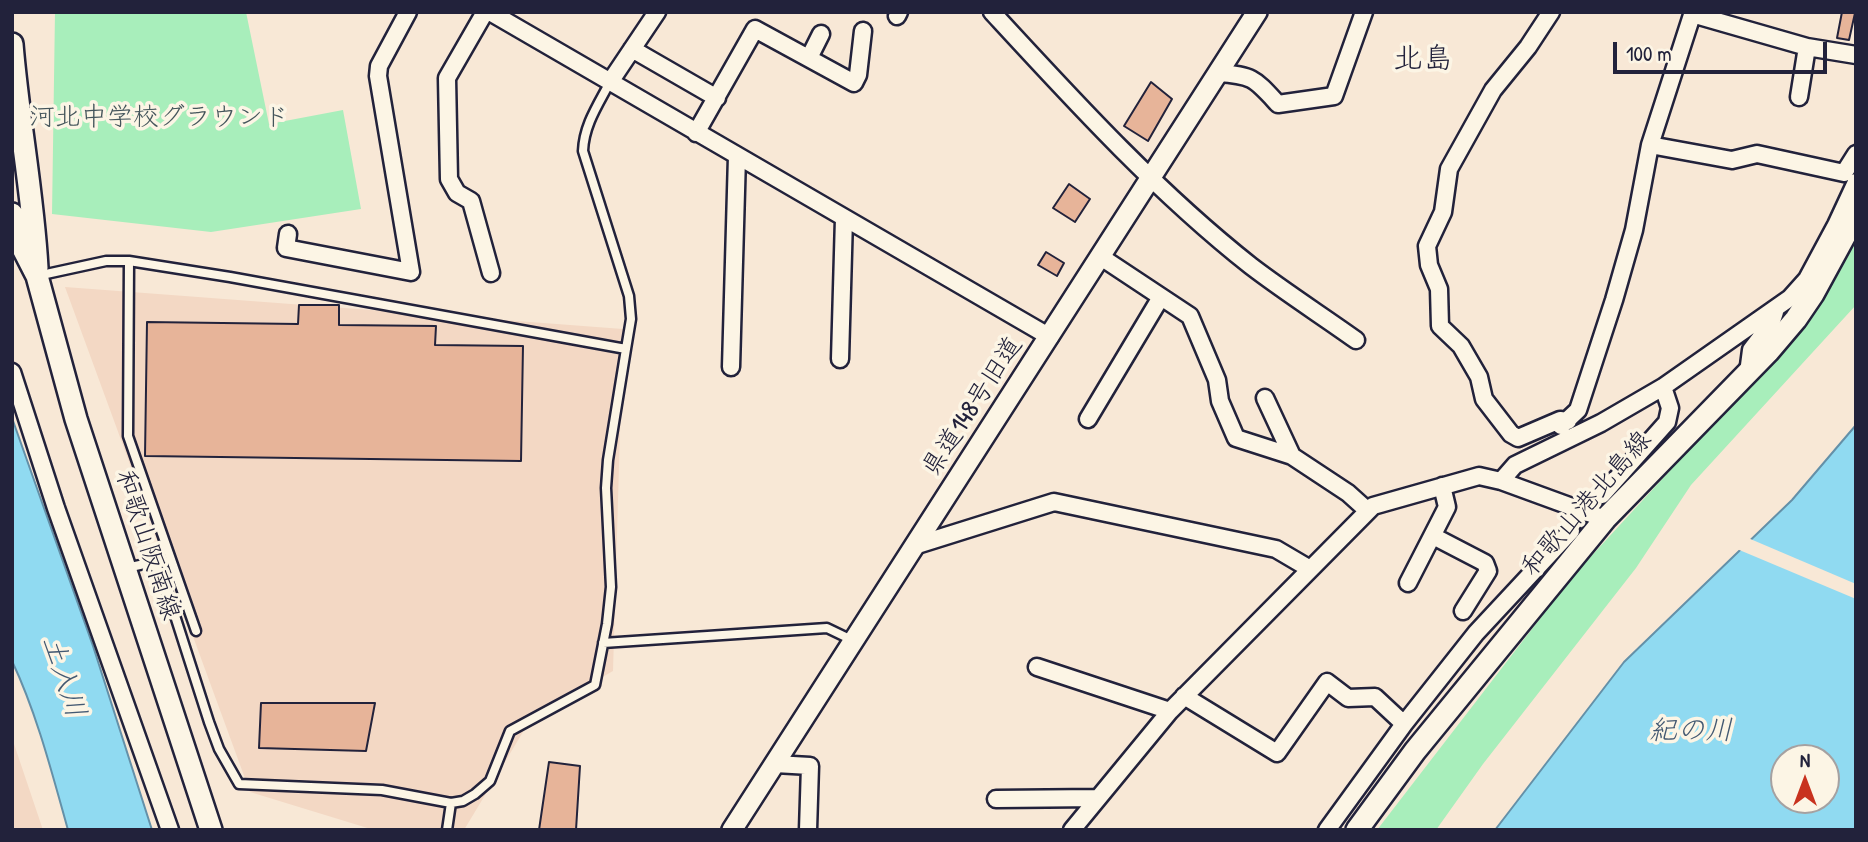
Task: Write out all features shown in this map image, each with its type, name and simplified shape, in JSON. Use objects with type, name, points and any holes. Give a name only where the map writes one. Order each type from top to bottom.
[{"type":"main road","name":"和歌山阪南線","points":[[12,44],[16,100],[35,230],[37,276]]},
{"type":"main road","name":"和歌山阪南線","points":[[12,214],[16,235],[37,276],[76,419],[211,830]]},
{"type":"main road","name":"和歌山港北島線","points":[[1357,830],[1415,751],[1605,520],[1789,327],[1813,294],[1856,215]]},
{"type":"street","points":[[288,234],[286,248],[411,272],[378,76],[379,66],[408,12]]},
{"type":"street","points":[[491,273],[471,201],[457,193],[449,179],[447,90],[447,78],[487,12],[1050,337]]},
{"type":"street","points":[[610,82],[657,12]]},
{"type":"street","points":[[992,12],[1091,120],[1150,178],[1251,266],[1356,340]]},
{"type":"street","name":"県道148号旧道","points":[[732,830],[1257,12]]},
{"type":"street","points":[[1218,72],[1243,74],[1253,78],[1278,104],[1334,96],[1364,12]]},
{"type":"street","points":[[1551,12],[1528,47],[1493,90],[1455,156],[1449,169],[1443,212],[1427,246],[1429,265],[1439,289],[1440,326],[1461,346],[1479,377],[1484,399],[1511,434],[1518,438],[1560,420],[1568,421]]},
{"type":"street","points":[[1537,453],[1538,442],[1568,421],[1578,410],[1614,300],[1634,230],[1650,145],[1692,13],[1807,47],[1856,55]]},
{"type":"street","points":[[696,133],[755,29],[854,83],[858,75],[863,31]]},
{"type":"street","points":[[809,58],[821,34]]},
{"type":"street","points":[[1799,97],[1807,47]]},
{"type":"street","points":[[632,49],[717,98]]},
{"type":"street","points":[[1650,145],[1732,160],[1757,154],[1844,173],[1856,154]]},
{"type":"street","points":[[731,367],[737,156]]},
{"type":"street","points":[[1501,481],[1515,465],[1601,423],[1663,387],[1776,310],[1807,278],[1856,182]]},
{"type":"street","points":[[840,359],[844,218]]},
{"type":"street","points":[[1101,257],[1190,316],[1217,380],[1220,401],[1236,438],[1292,456],[1348,494],[1367,511]]},
{"type":"street","points":[[1088,419],[1161,297]]},
{"type":"street","points":[[1748,373],[1751,350],[1771,324],[1776,310]]},
{"type":"street","points":[[12,372],[61,521],[170,830]]},
{"type":"street","points":[[1602,495],[1667,422],[1670,408],[1663,387]]},
{"type":"street","points":[[1265,398],[1292,456]]},
{"type":"street","points":[[1072,830],[1170,711],[1373,506],[1479,477],[1501,481],[1605,520]]},
{"type":"street","points":[[1408,583],[1447,507],[1442,486]]},
{"type":"street","points":[[916,545],[1054,502],[1276,549],[1310,569]]},
{"type":"street","points":[[1327,830],[1404,724],[1476,634],[1571,531]]},
{"type":"street","points":[[1433,536],[1485,563],[1488,571],[1463,611]]},
{"type":"street","points":[[1037,667],[1170,711]]},
{"type":"street","points":[[1184,696],[1277,753],[1327,682],[1348,698],[1375,697],[1404,724]]},
{"type":"street","points":[[775,764],[810,766],[808,830]]},
{"type":"street","points":[[996,799],[1098,798]]},
{"type":"lane","points":[[126,568],[149,563],[161,572],[212,731],[233,777],[239,784],[382,790],[452,803],[463,801],[490,781],[510,731],[595,685],[611,587],[606,488],[608,460],[631,319],[629,296],[583,151],[589,122],[610,82]]},
{"type":"lane","points":[[37,276],[106,261],[129,261],[626,349]]},
{"type":"lane","points":[[129,261],[128,436],[196,631]]},
{"type":"lane","points":[[603,643],[827,628],[854,641]]},
{"type":"lane","points":[[447,830],[452,803]]},
{"type":"shaded area","points":[[65,287],[623,329],[613,671],[532,717],[464,830],[374,830],[250,792]]},
{"type":"shaded area","points":[[12,738],[43,830],[12,830]]},
{"type":"green space","name":"河北中学校グラウンド","points":[[55,12],[246,12],[269,124],[343,110],[361,209],[211,232],[52,214]]},
{"type":"green space","points":[[1856,238],[1856,305],[1691,485],[1636,568],[1483,764],[1436,830],[1377,830],[1572,577],[1815,313]]},
{"type":"water","name":"土入川","points":[[12,418],[93,646],[152,830],[68,830],[50,765],[12,661]]},
{"type":"water","name":"紀の川","points":[[1856,425],[1856,830],[1495,830],[1624,662],[1792,500]]},
{"type":"pier","points":[[1748,538],[1856,584],[1856,599],[1737,549]]},
{"type":"building","points":[[1842,12],[1855,13],[1849,40],[1837,38]]},
{"type":"building","points":[[1151,82],[1172,99],[1148,141],[1124,126]]},
{"type":"building","points":[[1069,184],[1090,199],[1075,222],[1053,208]]},
{"type":"building","points":[[1046,252],[1064,263],[1057,276],[1038,265]]},
{"type":"building","points":[[299,305],[339,305],[339,325],[436,326],[435,345],[523,346],[521,461],[145,456],[147,322],[298,324]]},
{"type":"building","points":[[261,703],[375,703],[366,751],[259,748]]},
{"type":"building","points":[[549,762],[580,766],[576,830],[539,830]]},
{"type":"tunnel","points":[[1571,531],[1602,495]]},
{"type":"district","name":"北島","points":[[1423,60]]}]
